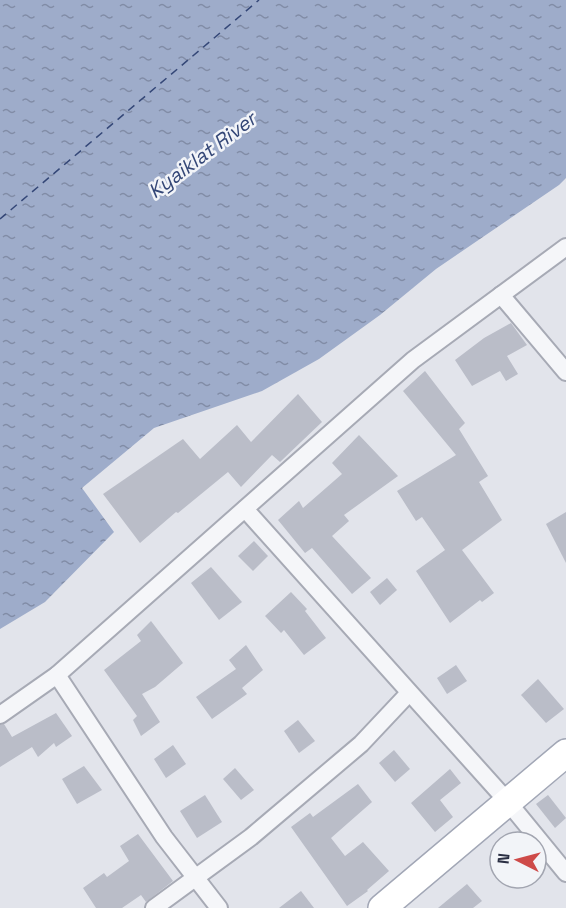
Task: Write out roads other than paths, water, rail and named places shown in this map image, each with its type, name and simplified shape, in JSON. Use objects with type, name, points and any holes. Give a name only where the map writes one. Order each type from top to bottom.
[{"type":"main road","points":[[382,908],[566,753]]},
{"type":"street","points":[[0,715],[57,675],[413,360],[566,247]]},
{"type":"street","points":[[501,295],[566,372]]},
{"type":"street","points":[[245,509],[508,802],[566,873]]},
{"type":"street","points":[[57,675],[164,837],[219,908]]},
{"type":"street","points":[[154,908],[251,837],[361,744],[409,693]]},
{"type":"water","name":"Kyaiklat River","points":[[0,0],[566,0],[566,178],[436,269],[380,315],[319,359],[262,391],[154,428],[82,488],[114,532],[45,602],[0,629]]}]
